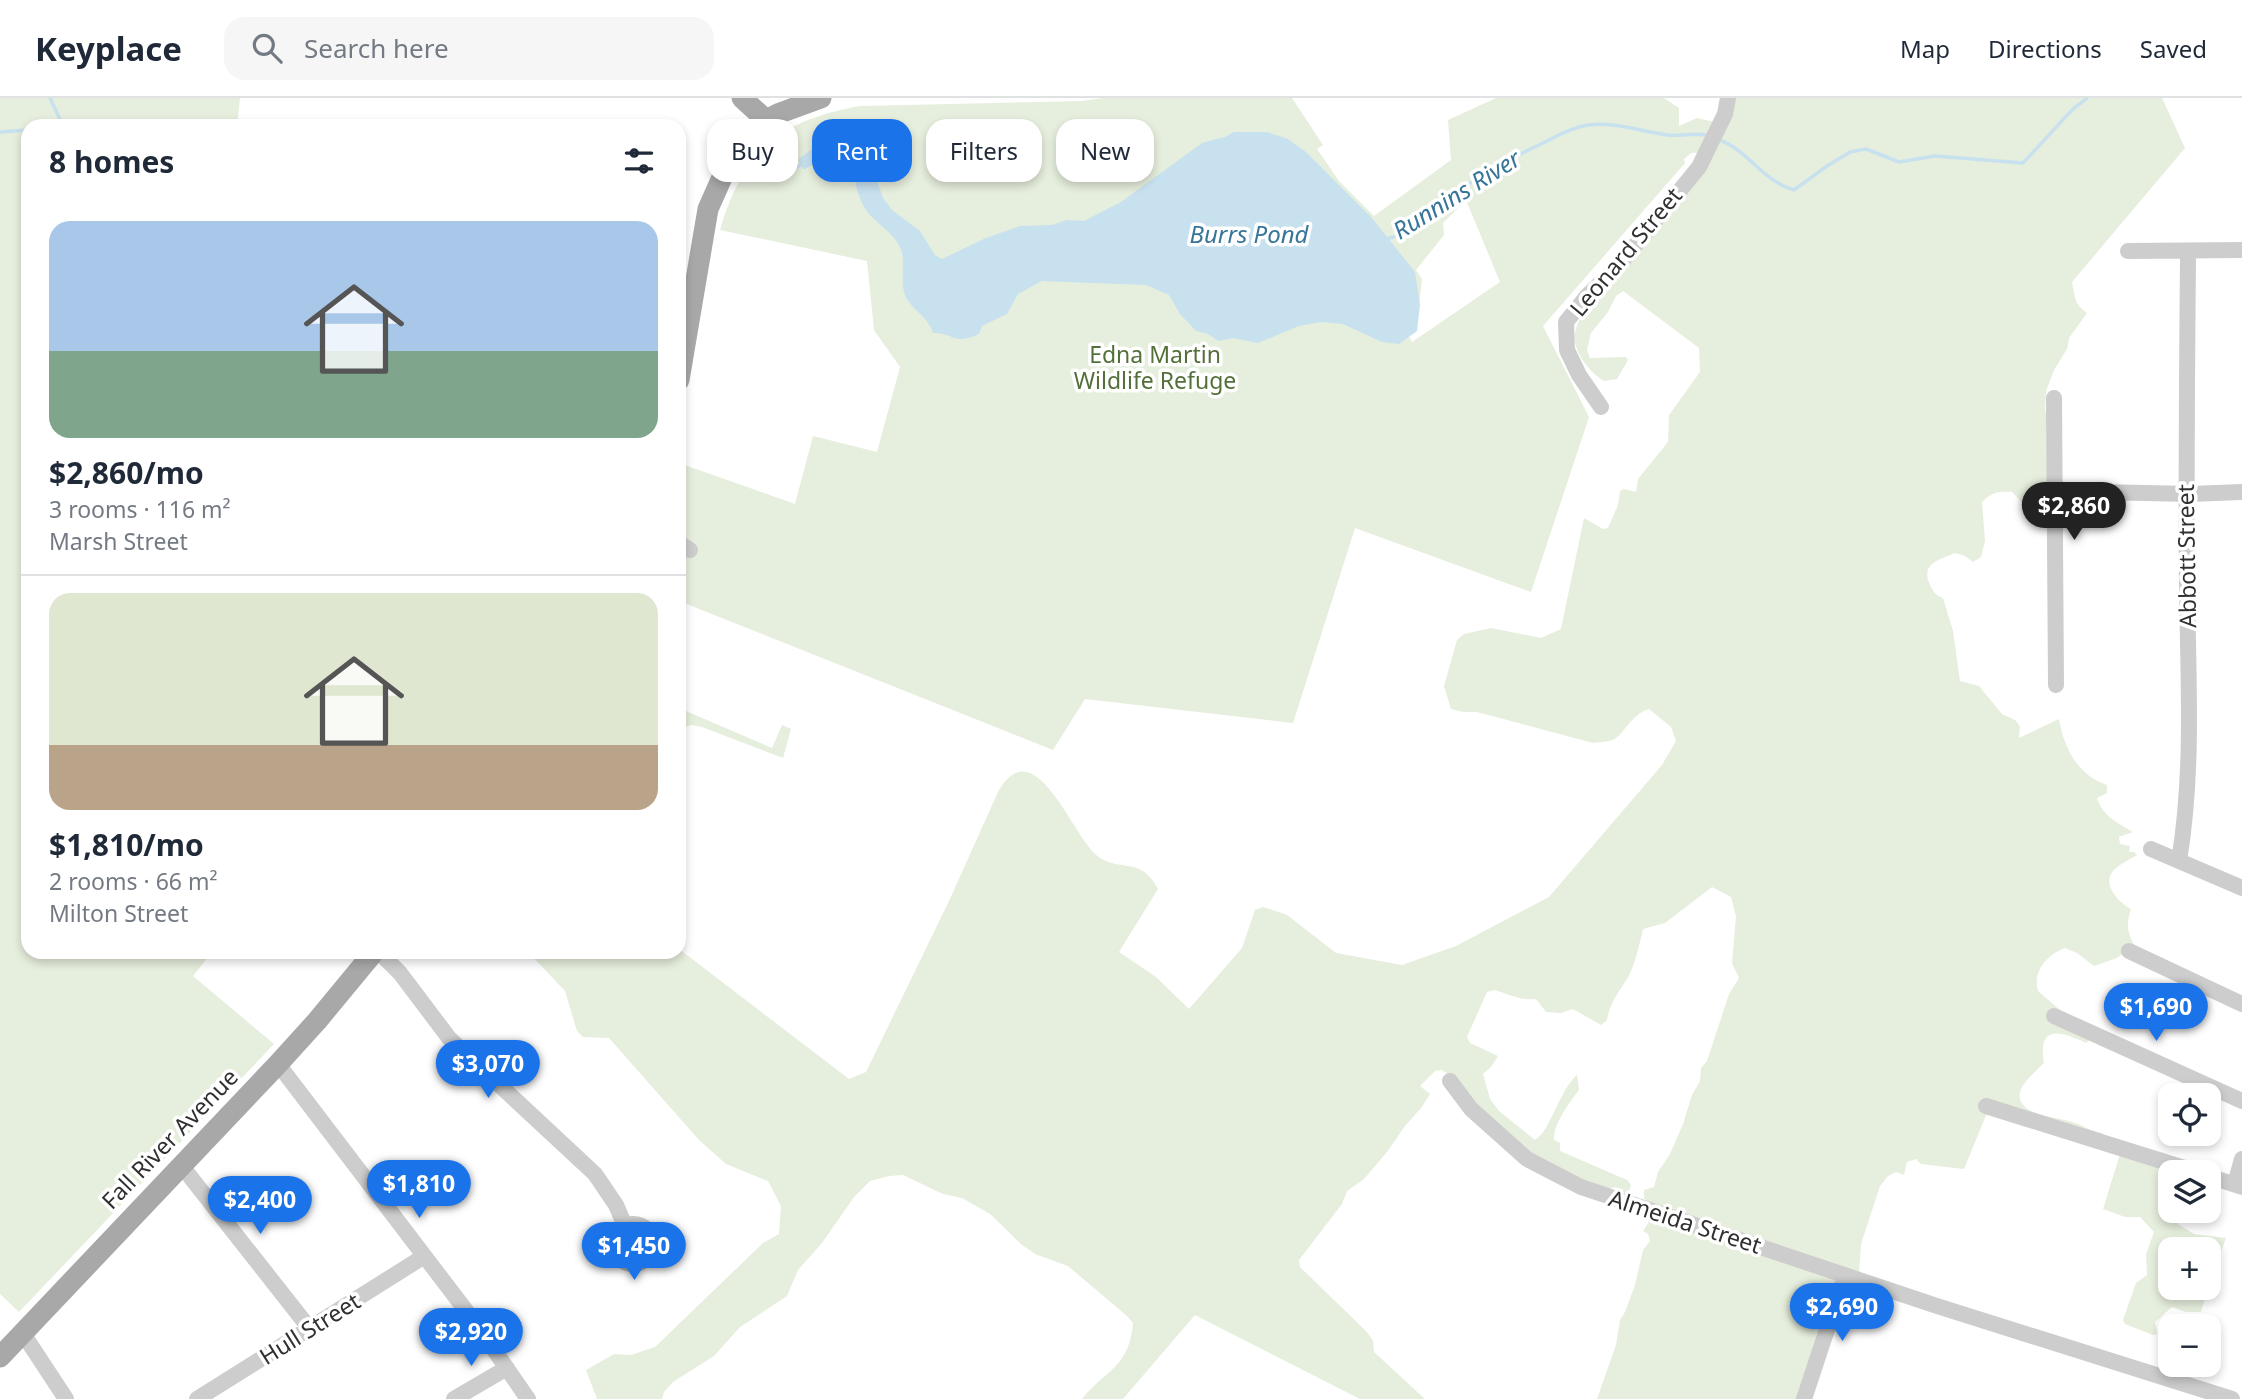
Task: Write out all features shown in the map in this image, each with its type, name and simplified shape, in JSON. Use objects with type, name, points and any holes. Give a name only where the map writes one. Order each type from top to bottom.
[{"type":"main road","points":[[742,98],[765,119]]},
{"type":"main road","points":[[768,119],[821,98]]},
{"type":"main road","points":[[686,339],[708,209],[720,182]]},
{"type":"main road","name":"Fall River Avenue","points":[[0,1357],[278,1064],[370,959]]},
{"type":"street","name":"Leonard Street","points":[[1601,407],[1579,375],[1567,350],[1566,322],[1587,296],[1619,265],[1699,167],[1725,114],[1728,98]]},
{"type":"street","points":[[2128,251],[2242,250]]},
{"type":"street","name":"Abbott Street","points":[[2179,860],[2186,822],[2189,709],[2186,493],[2188,257],[2191,251]]},
{"type":"street","points":[[2054,398],[2056,685]]},
{"type":"street","points":[[2055,491],[2242,492]]},
{"type":"street","points":[[2151,849],[2242,888]]},
{"type":"street","points":[[2129,951],[2242,1004]]},
{"type":"street","points":[[384,959],[400,972],[449,1038],[595,1174],[616,1205],[625,1226]]},
{"type":"street","points":[[2054,1016],[2242,1101]]},
{"type":"street","points":[[278,1064],[528,1399]]},
{"type":"street","name":"Almeida Street","points":[[1450,1081],[1471,1109],[1527,1159],[1581,1188],[2232,1399]]},
{"type":"street","points":[[1986,1106],[2159,1160]]},
{"type":"street","points":[[2221,1180],[2238,1186],[2242,1159]]},
{"type":"street","points":[[181,1165],[310,1329]]},
{"type":"street","name":"Hull Street","points":[[197,1399],[423,1256]]},
{"type":"street","points":[[1804,1399],[1845,1275]]},
{"type":"street","points":[[22,1332],[66,1399]]},
{"type":"street","points":[[454,1399],[507,1368]]},
{"type":"green space","points":[[0,98],[240,98],[238,119],[21,119],[21,959],[206,959],[193,976],[274,1044],[19,1312],[0,1294]]},
{"type":"green space","name":"Edna Martin Wildlife Refuge","points":[[1102,98],[1292,98],[1323,145],[1317,149],[1339,181],[1374,216],[1451,160],[1448,120],[1496,98],[1664,98],[1679,108],[1679,126],[1697,118],[1723,124],[1731,98],[2162,98],[2185,148],[2072,282],[2077,303],[2087,313],[2069,338],[2067,349],[2054,370],[2046,391],[2045,411],[2053,414],[2052,488],[2046,486],[2039,511],[2026,507],[2012,492],[1999,492],[1989,496],[1982,502],[1985,541],[1981,557],[1973,562],[1955,553],[1932,564],[1927,573],[1932,589],[1943,598],[1953,631],[1960,681],[1979,686],[2002,714],[2015,720],[2020,726],[2019,738],[2059,719],[2074,760],[2088,775],[2107,785],[2107,793],[2097,798],[2103,810],[2133,832],[2119,837],[2120,844],[2130,846],[2129,852],[2137,855],[2116,868],[2109,879],[2116,897],[2131,909],[2128,927],[2134,945],[2117,958],[2094,966],[2065,948],[2053,954],[2043,964],[2037,977],[2038,991],[2092,1038],[2086,1043],[2060,1034],[2048,1036],[2044,1042],[2044,1063],[2024,1084],[2020,1096],[2022,1104],[2036,1113],[2076,1123],[2102,1133],[2106,1138],[1989,1108],[1964,1169],[1921,1164],[1916,1159],[1907,1162],[1904,1175],[1896,1172],[1888,1176],[1880,1186],[1861,1244],[1859,1273],[1847,1277],[1803,1399],[1597,1399],[1616,1345],[1620,1320],[1635,1285],[1643,1250],[1650,1241],[1648,1234],[1643,1231],[1654,1214],[1644,1198],[1644,1190],[1654,1187],[1658,1172],[1670,1154],[1700,1081],[1701,1068],[1707,1061],[1729,994],[1739,978],[1732,963],[1736,916],[1731,897],[1712,887],[1665,923],[1643,929],[1630,975],[1612,1003],[1607,1020],[1601,1025],[1573,1009],[1561,1013],[1546,1012],[1536,999],[1520,998],[1495,990],[1487,992],[1467,1037],[1470,1043],[1498,1056],[1483,1074],[1490,1099],[1499,1111],[1535,1140],[1546,1128],[1565,1090],[1577,1075],[1579,1090],[1559,1121],[1554,1140],[1560,1143],[1560,1151],[1627,1180],[1631,1185],[1628,1194],[1625,1196],[1616,1187],[1606,1189],[1578,1178],[1507,1143],[1450,1076],[1442,1070],[1435,1071],[1420,1086],[1430,1094],[1421,1108],[1364,1179],[1347,1191],[1342,1204],[1299,1260],[1300,1267],[1367,1332],[1373,1341],[1374,1352],[1425,1399],[1360,1399],[1195,1315],[1123,1399],[1082,1399],[1121,1359],[1131,1338],[1133,1323],[1068,1266],[1035,1254],[990,1214],[962,1198],[943,1194],[903,1175],[870,1181],[854,1197],[822,1243],[798,1270],[787,1296],[740,1327],[714,1356],[673,1382],[664,1392],[662,1399],[597,1399],[586,1370],[614,1354],[631,1355],[655,1347],[763,1243],[779,1234],[781,1206],[768,1181],[726,1164],[699,1140],[609,1038],[583,1037],[577,1031],[565,991],[535,959],[686,959],[686,954],[849,1079],[866,1072],[949,901],[998,792],[1011,776],[1024,772],[1037,778],[1063,807],[1085,842],[1103,860],[1136,868],[1151,878],[1158,889],[1119,952],[1156,977],[1189,1009],[1242,948],[1255,910],[1263,907],[1287,915],[1336,953],[1402,965],[1456,946],[1549,897],[1662,765],[1676,741],[1671,727],[1649,709],[1636,716],[1615,739],[1593,743],[1477,712],[1451,709],[1444,686],[1457,640],[1464,634],[1491,628],[1541,638],[1561,629],[1584,518],[1603,529],[1608,528],[1618,505],[1620,491],[1624,489],[1636,492],[1638,479],[1668,442],[1669,415],[1700,372],[1699,348],[1623,291],[1616,296],[1608,312],[1591,333],[1587,350],[1590,358],[1626,357],[1628,360],[1617,379],[1604,381],[1593,373],[1579,354],[1575,333],[1582,316],[1620,273],[1710,152],[1691,153],[1684,159],[1685,163],[1543,326],[1589,417],[1531,592],[1355,528],[1293,723],[1085,699],[1053,750],[686,604],[686,465],[795,504],[813,436],[877,452],[900,367],[874,330],[867,261],[720,230],[739,182],[798,182],[798,125],[808,120],[860,106],[1082,101]],"holes":[[[1466,200],[1500,282],[1412,342],[1409,336],[1417,322],[1422,279],[1416,270],[1444,235],[1443,223]]]},
{"type":"green space","points":[[686,711],[772,748],[782,725],[791,729],[783,758],[692,725],[686,726]]},
{"type":"green space","points":[[2121,1151],[2158,1162],[2158,1223],[2178,1223],[2194,1234],[2218,1237],[2158,1237],[2158,1300],[2204,1300],[2201,1312],[2186,1312],[2172,1307],[2164,1314],[2158,1314],[2155,1322],[2157,1334],[2153,1335],[2125,1324],[2123,1320],[2136,1283],[2147,1275],[2146,1254],[2154,1232],[2140,1217],[2125,1217],[2103,1209]]},
{"type":"green space","points":[[2221,1237],[2226,1238],[2221,1252]]},
{"type":"water","name":"Burrs Pond","points":[[1234,132],[1267,132],[1288,139],[1306,152],[1372,218],[1415,272],[1420,305],[1417,331],[1399,344],[1382,342],[1343,324],[1321,322],[1299,326],[1258,343],[1233,338],[1218,341],[1208,334],[1196,331],[1180,314],[1169,295],[1146,285],[1042,281],[1018,294],[1007,314],[982,326],[979,334],[959,339],[933,333],[905,295],[900,247],[892,235],[865,209],[856,182],[877,182],[883,198],[892,210],[920,231],[935,255],[942,259],[986,238],[1020,226],[1052,225],[1067,220],[1084,221],[1121,202],[1148,182],[1154,182],[1154,178],[1202,143]]},
{"type":"water","name":"Burrs Pond","points":[[812,149],[812,165],[804,170],[798,160]]},
{"type":"waterway","points":[[50,98],[60,119]]},
{"type":"waterway","name":"Runnins River","points":[[1717,139],[1738,150],[1773,180],[1794,190],[1850,152],[1866,149],[1899,162],[1935,156],[2023,163],[2073,109],[2087,98]]},
{"type":"waterway","name":"Runnins River","points":[[1385,239],[1413,228],[1443,203],[1494,168],[1575,128],[1608,124],[1668,135],[1710,136]]},
{"type":"waterway","name":"Runnins River","points":[[0,132],[21,130]]},
{"type":"waterway","name":"Runnins River","points":[[798,167],[804,163]]}]
